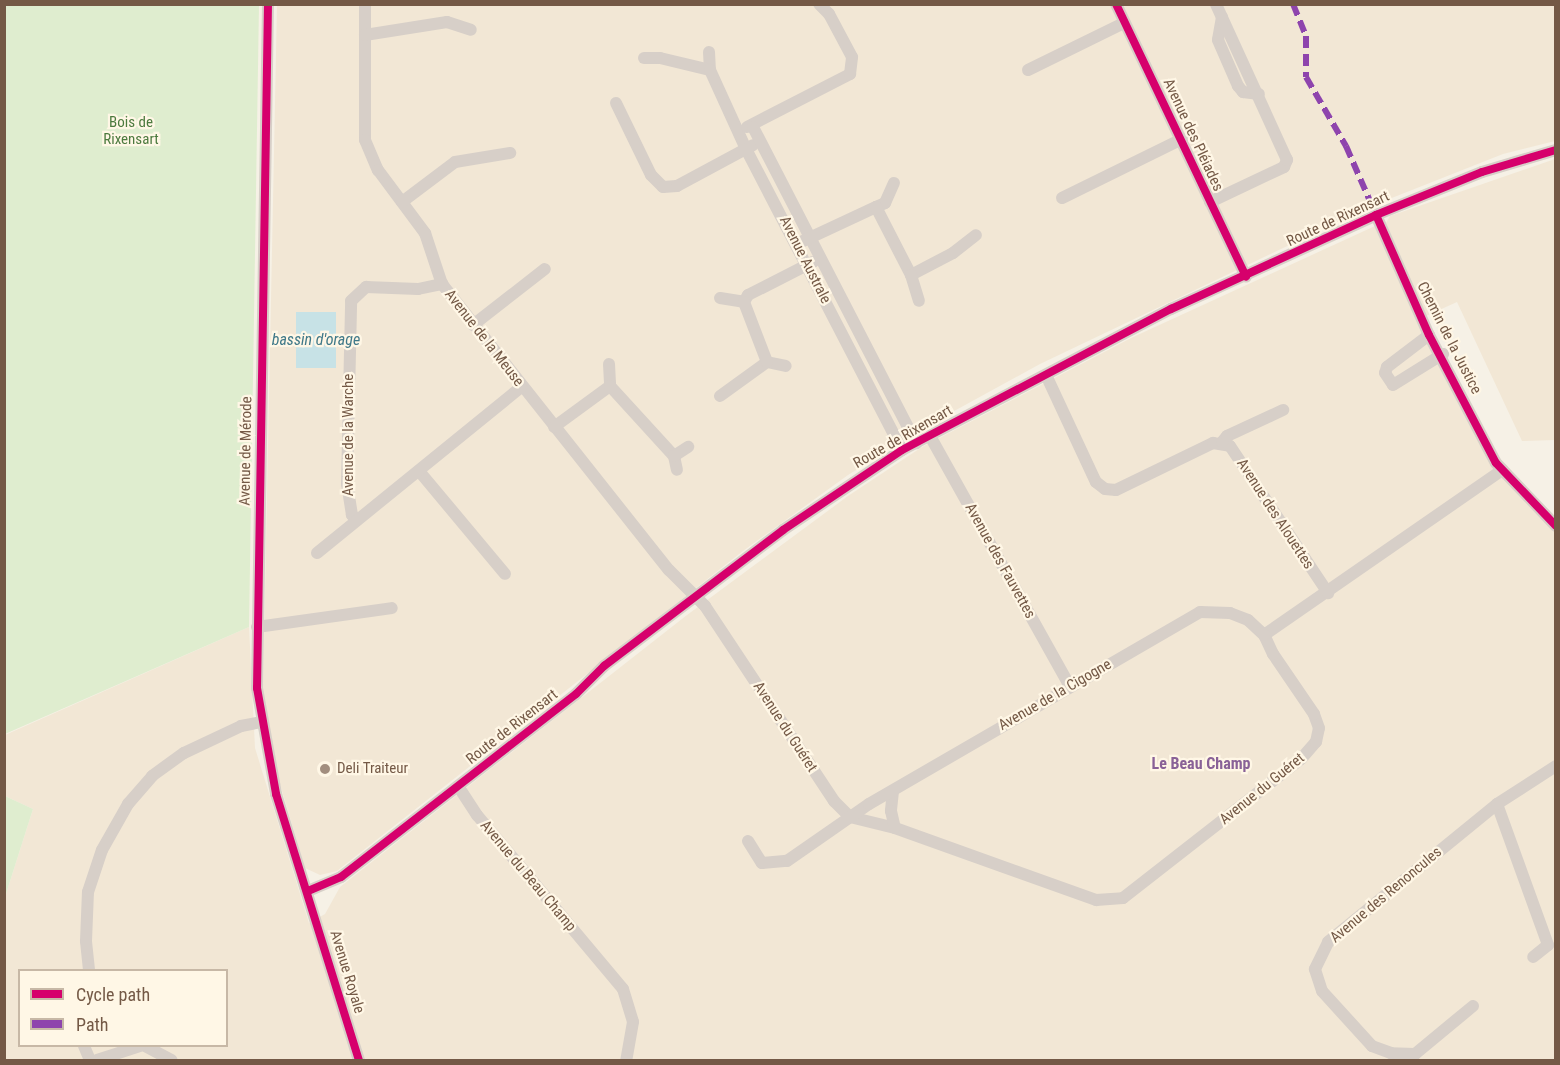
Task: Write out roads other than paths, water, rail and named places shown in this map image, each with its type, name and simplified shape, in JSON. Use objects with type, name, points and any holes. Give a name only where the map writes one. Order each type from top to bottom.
[{"type":"street","name":"Avenue de Mérode","points":[[268,4],[257,627],[261,722],[276,794],[308,891]]},
{"type":"street","name":"Avenue de la Meuse","points":[[365,4],[365,140],[374,165],[425,233],[442,284],[473,326],[694,598]]},
{"type":"street","points":[[736,128],[753,127],[850,74],[852,57],[829,14],[819,4]]},
{"type":"street","name":"Avenue des Pléiades","points":[[1116,4],[1246,277]]},
{"type":"street","points":[[1210,202],[1284,167],[1287,160],[1259,94],[1216,4]]},
{"type":"street","points":[[365,35],[447,22],[471,30]]},
{"type":"street","points":[[1028,70],[1124,23]]},
{"type":"street","name":"Avenue Australe","points":[[709,52],[710,70],[746,149],[902,450]]},
{"type":"street","points":[[644,58],[660,58],[710,70]]},
{"type":"street","points":[[616,103],[651,175],[663,187],[677,186],[759,142]]},
{"type":"street","name":"Avenue Australe","points":[[753,127],[916,443]]},
{"type":"street","points":[[1062,198],[1182,139]]},
{"type":"street","name":"Route de Rixensart","points":[[308,891],[340,877],[576,694],[603,666],[823,501],[902,450],[1171,309],[1246,277],[1376,215],[1462,179],[1556,150]]},
{"type":"street","points":[[402,202],[455,162],[510,153]]},
{"type":"street","points":[[796,244],[885,202],[894,183]]},
{"type":"street","points":[[876,207],[911,275],[919,302]]},
{"type":"street","name":"Chemin de la Justice","points":[[1376,215],[1429,334],[1443,354],[1502,470]]},
{"type":"street","points":[[911,275],[953,253],[976,235]]},
{"type":"street","points":[[744,302],[748,295],[820,258]]},
{"type":"street","points":[[473,326],[545,269]]},
{"type":"street","name":"Avenue de la Warche","points":[[356,519],[348,492],[351,301],[366,287],[418,289],[442,284]]},
{"type":"street","points":[[720,298],[744,302]]},
{"type":"street","points":[[744,302],[767,362]]},
{"type":"street","name":"Chemin de la Justice","points":[[1429,334],[1387,367],[1385,373],[1393,386],[1443,354]]},
{"type":"street","points":[[720,396],[767,362],[786,366]]},
{"type":"street","points":[[609,364],[610,386],[674,456],[677,470]]},
{"type":"street","points":[[1046,375],[1096,482],[1105,489],[1116,490],[1222,442],[1227,436],[1283,410]]},
{"type":"street","points":[[555,427],[610,386]]},
{"type":"street","name":"Avenue de la Warche","points":[[317,553],[521,387]]},
{"type":"street","name":"Avenue des Fauvettes","points":[[930,436],[1070,686]]},
{"type":"street","name":"Avenue des Alouettes","points":[[1222,442],[1230,446],[1328,593]]},
{"type":"street","points":[[674,456],[688,447]]},
{"type":"street","points":[[1264,635],[1328,593],[1502,470],[1556,526]]},
{"type":"street","points":[[419,471],[505,574]]},
{"type":"street","name":"Avenue du Guéret","points":[[694,598],[705,606],[834,801],[850,817],[896,828],[1096,900],[1123,898],[1301,759],[1316,742],[1319,728],[1314,714],[1273,654],[1264,635]]},
{"type":"street","points":[[257,627],[392,608]]},
{"type":"street","name":"Avenue de la Cigogne","points":[[748,841],[762,863],[773,865],[822,839],[850,817],[893,791],[1200,612],[1230,613],[1248,620],[1264,635]]},
{"type":"street","points":[[91,969],[86,941],[88,892],[102,850],[128,804],[152,776],[184,753],[241,726],[261,722]]},
{"type":"street","name":"Avenue des Renoncules","points":[[1473,1006],[1415,1054],[1391,1053],[1372,1046],[1322,991],[1315,969],[1328,942],[1497,804],[1556,766]]},
{"type":"street","name":"Avenue du Beau Champ","points":[[458,786],[477,815],[602,965],[630,1003],[633,1022],[626,1060]]},
{"type":"street","points":[[893,791],[891,810],[896,828]]},
{"type":"street","points":[[1497,804],[1548,945],[1533,957]]},
{"type":"street","name":"Avenue Royale","points":[[308,891],[359,1060]]},
{"type":"street","points":[[97,1060],[137,1047]]},
{"type":"street","points":[[147,1047],[171,1060]]},
{"type":"water","name":"bassin d'orage","points":[[296,312],[336,312],[336,368],[296,368]]},
{"type":"place","name":"Deli Traiteur","points":[[325,769]]},
{"type":"district","name":"Le Beau Champ","points":[[1201,764]]},
{"type":"park label","name":"Bois de Rixensart","points":[[131,130]]}]
